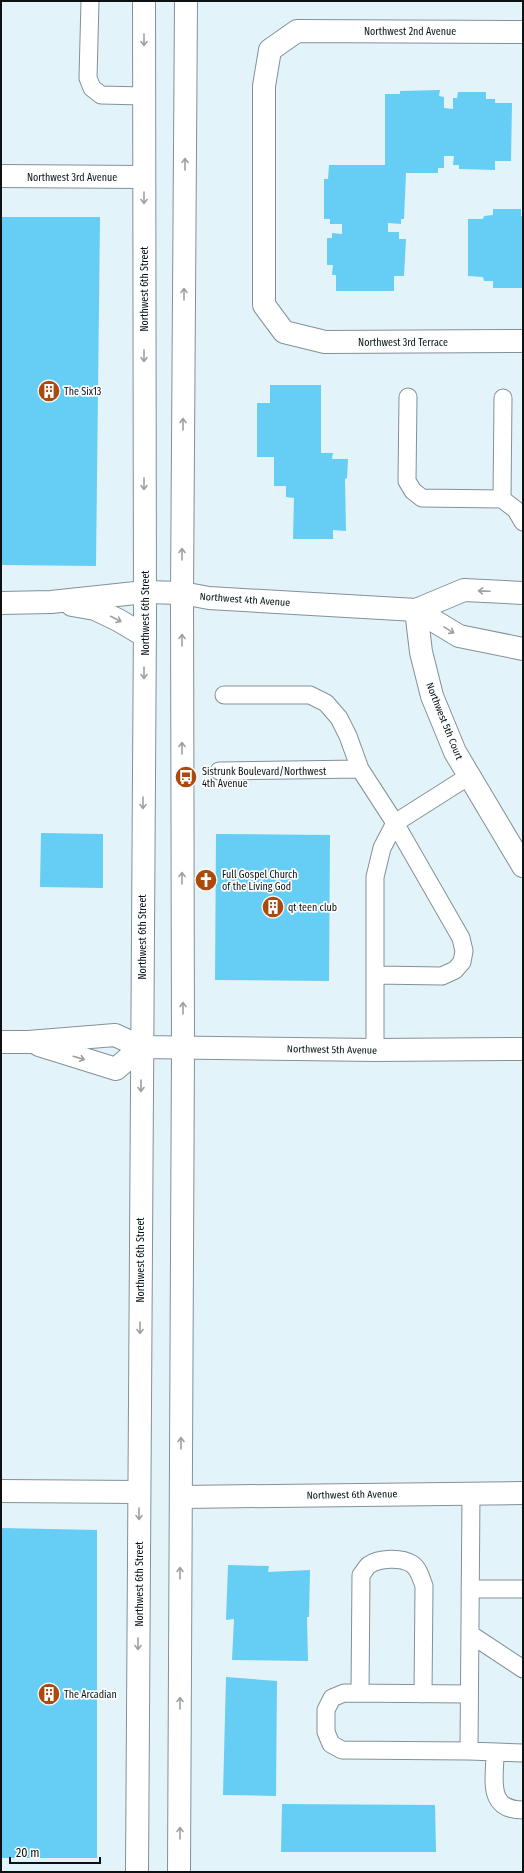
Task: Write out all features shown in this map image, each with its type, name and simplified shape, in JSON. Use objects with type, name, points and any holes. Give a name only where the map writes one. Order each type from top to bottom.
[{"type":"street","name":"Northwest 6th Street","points":[[137,1872],[141,1047],[145,636],[144,1]]},
{"type":"street","points":[[180,1872],[183,1047],[182,593],[186,1]]},
{"type":"street","name":"Northwest 2nd Avenue","points":[[284,332],[264,305],[264,86],[270,50],[297,31],[523,32]]},
{"type":"street","name":"Northwest 3rd Avenue","points":[[1,176],[144,177]]},
{"type":"street","name":"Northwest 3rd Terrace","points":[[284,332],[325,342],[523,341]]},
{"type":"street","name":"Northwest 4th Avenue","points":[[1,603],[51,602],[145,592],[182,593],[209,598],[416,610],[464,590],[523,592]]},
{"type":"street","name":"Northwest 4th Avenue","points":[[51,602],[95,609],[118,620],[145,636]]},
{"type":"street","name":"Northwest 4th Avenue","points":[[416,610],[459,636],[523,649]]},
{"type":"street","name":"Northwest 5th Court","points":[[416,610],[421,652],[432,696],[455,752],[523,866]]},
{"type":"street","name":"Northwest 5th Avenue","points":[[1,1042],[28,1042],[115,1035],[141,1047],[375,1050],[523,1049]]},
{"type":"street","name":"Northwest 5th Avenue","points":[[28,1042],[116,1068],[141,1047]]},
{"type":"street","points":[[1,1491],[139,1492]]},
{"type":"street","name":"Northwest 6th Avenue","points":[[181,1497],[523,1493]]},
{"type":"lane","points":[[90,1],[88,78],[92,88],[101,95],[144,96]]},
{"type":"lane","points":[[408,397],[407,481],[413,491],[422,498],[502,499],[516,510],[523,522]]},
{"type":"lane","points":[[502,398],[502,499]]},
{"type":"lane","points":[[224,695],[310,695],[326,703],[339,718],[348,736],[360,769],[395,823],[461,938],[464,950],[462,962],[455,970],[442,976],[375,975]]},
{"type":"lane","points":[[219,771],[360,769]]},
{"type":"lane","points":[[375,1050],[375,876],[382,848],[395,823],[469,776]]},
{"type":"lane","points":[[469,1752],[471,1493]]},
{"type":"lane","points":[[360,1693],[362,1575],[368,1565],[380,1560],[403,1561],[412,1564],[419,1573],[424,1586],[423,1694]]},
{"type":"lane","points":[[470,1588],[523,1588]]},
{"type":"lane","points":[[470,1634],[523,1669]]},
{"type":"lane","points":[[469,1694],[344,1693],[332,1698],[326,1710],[326,1732],[331,1744],[342,1750],[523,1753]]},
{"type":"lane","points":[[496,1753],[494,1794],[502,1805],[514,1810],[523,1810]]},
{"type":"building","points":[[440,90],[439,96],[444,97],[444,108],[453,109],[453,98],[457,98],[458,92],[486,92],[486,99],[495,99],[495,103],[512,103],[511,161],[495,161],[495,170],[459,169],[459,165],[453,165],[454,156],[444,156],[444,168],[438,168],[438,173],[406,173],[404,219],[401,219],[401,224],[388,223],[388,232],[399,232],[399,239],[406,239],[404,276],[394,276],[394,291],[336,291],[336,275],[332,275],[333,265],[327,265],[327,238],[332,238],[332,233],[342,234],[342,224],[330,224],[330,219],[324,219],[324,179],[328,179],[329,165],[385,165],[385,94],[400,94],[400,91]]},
{"type":"building","points":[[493,209],[521,209],[521,216],[523,216],[523,288],[493,288],[493,281],[484,281],[483,277],[468,276],[468,219],[483,219],[484,216],[493,215]]},
{"type":"building","name":"The Six13","points":[[1,217],[100,217],[96,566],[1,565]]},
{"type":"building","points":[[270,385],[321,385],[321,453],[333,453],[332,459],[348,459],[347,478],[345,479],[346,531],[333,530],[333,539],[293,539],[294,498],[286,497],[286,486],[274,486],[274,457],[257,457],[257,403],[270,403]]},
{"type":"building","points":[[41,833],[103,834],[103,888],[40,887]]},
{"type":"building","name":"qt teen club","points":[[216,834],[330,835],[329,981],[215,980]]},
{"type":"building","name":"The Arcadian","points":[[1,1528],[97,1530],[97,1858],[1,1858]]},
{"type":"building","points":[[228,1565],[269,1566],[268,1572],[310,1570],[309,1617],[307,1617],[308,1661],[232,1660],[234,1619],[226,1620]]},
{"type":"building","points":[[226,1677],[277,1681],[276,1796],[223,1795]]},
{"type":"building","points":[[282,1804],[435,1805],[436,1852],[281,1852]]},
{"type":"place","name":"The Six13","points":[[49,391]]},
{"type":"place","name":"Sistrunk Boulevard/Northwest 4th Avenue","points":[[186,777]]},
{"type":"place","name":"Full Gospel Church of the Living God","points":[[206,880]]},
{"type":"place","name":"qt teen club","points":[[273,907]]},
{"type":"place","name":"The Arcadian","points":[[49,1694]]}]
